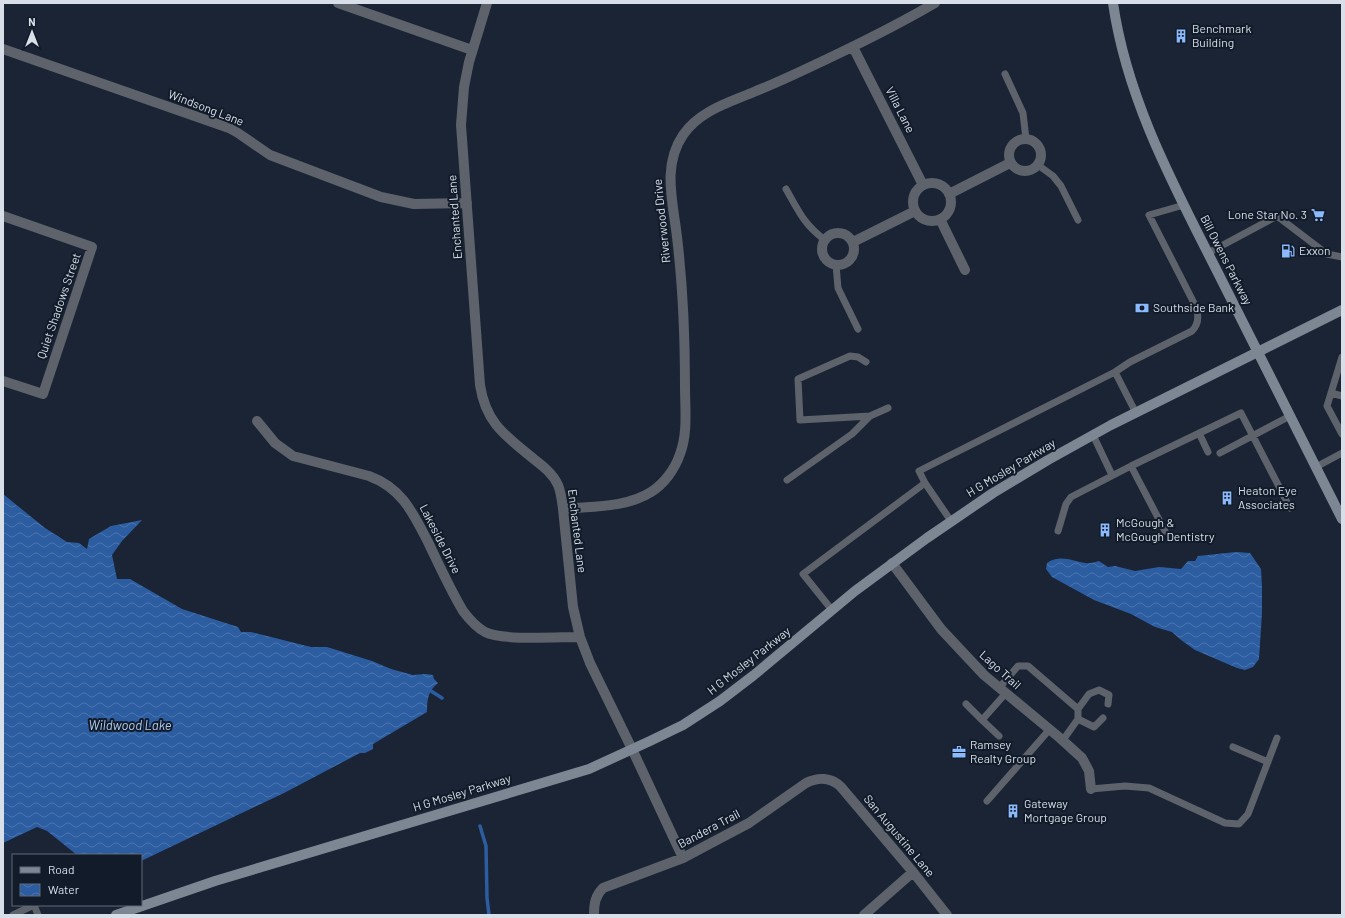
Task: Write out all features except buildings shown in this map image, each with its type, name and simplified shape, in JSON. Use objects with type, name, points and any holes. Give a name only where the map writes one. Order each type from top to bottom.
[{"type":"main road","name":"Bill Owens Parkway","points":[[1113,3],[1121,43],[1133,85],[1158,152],[1257,352],[1342,518]]},
{"type":"main road","name":"H G Mosley Parkway","points":[[116,915],[215,881],[589,768],[682,725],[720,701],[754,675],[832,610],[892,563],[951,521],[1023,475],[1093,435],[1342,310]]},
{"type":"street","points":[[338,3],[472,50]]},
{"type":"street","name":"Enchanted Lane","points":[[487,3],[472,50],[464,88],[462,113],[462,138],[480,385],[483,399],[490,418],[499,429],[547,470],[554,478],[560,490],[573,606],[580,637],[590,663],[683,858]]},
{"type":"street","name":"Riverwood Drive","points":[[563,509],[628,502],[652,492],[666,479],[674,468],[680,454],[685,432],[685,345],[681,272],[671,199],[670,177],[671,164],[675,151],[684,133],[698,119],[715,109],[781,81],[853,47],[935,3]]},
{"type":"street","name":"Villa Lane","points":[[853,47],[923,185]]},
{"type":"street","name":"Windsong Lane","points":[[3,49],[229,128],[270,155],[381,197],[414,204],[467,203]]},
{"type":"street","points":[[1026,139],[1034,142],[1040,150],[1040,161],[1038,166],[1029,171],[1023,172],[1013,167],[1010,163],[1008,152],[1010,147],[1018,140],[1026,139]]},
{"type":"street","points":[[949,194],[1010,163]]},
{"type":"street","points":[[923,185],[941,185],[949,194],[951,206],[945,216],[940,219],[929,221],[923,219],[915,211],[913,205],[915,194],[923,185]]},
{"type":"street","points":[[853,242],[915,211]]},
{"type":"street","name":"Quiet Shadows Street","points":[[3,216],[92,247],[43,394],[3,381]]},
{"type":"street","points":[[940,219],[965,270]]},
{"type":"street","points":[[842,233],[853,242],[855,252],[850,261],[846,264],[836,265],[828,261],[823,254],[823,244],[832,234],[842,233]]},
{"type":"street","name":"Lakeside Drive","points":[[258,421],[275,443],[293,456],[369,476],[378,479],[393,489],[412,510],[463,611],[473,623],[485,632],[492,635],[509,637],[580,637]]},
{"type":"street","name":"Lago Trail","points":[[892,563],[941,629],[984,675],[1063,740],[1082,758],[1089,771],[1091,789]]},
{"type":"street","name":"Bandera Trail","points":[[594,915],[595,902],[598,893],[607,886],[683,858],[749,822],[806,783],[817,779],[826,779]]},
{"type":"street","name":"San Augustine Lane","points":[[826,779],[841,787],[913,872],[947,915]]},
{"type":"street","points":[[864,915],[913,872]]},
{"type":"lane","points":[[1004,74],[1023,113],[1026,139]]},
{"type":"lane","points":[[1038,166],[1053,176],[1061,186],[1078,220]]},
{"type":"lane","points":[[786,189],[808,226],[825,240]]},
{"type":"lane","points":[[951,521],[925,483],[919,471],[1115,372],[1130,362],[1192,331],[1197,324],[1198,315],[1196,307],[1149,215],[1184,205]]},
{"type":"lane","points":[[1208,253],[1277,216],[1327,254],[1342,257]]},
{"type":"lane","points":[[836,265],[838,288],[858,329]]},
{"type":"lane","points":[[866,362],[858,357],[850,356],[798,379],[800,420],[870,416],[888,408]]},
{"type":"lane","points":[[1342,357],[1339,374],[1327,406],[1342,434]]},
{"type":"lane","points":[[1115,372],[1136,413]]},
{"type":"lane","points":[[1331,393],[1342,396]]},
{"type":"lane","points":[[1058,531],[1066,504],[1071,497],[1199,432],[1241,413],[1290,508]]},
{"type":"lane","points":[[787,480],[852,434],[870,416]]},
{"type":"lane","points":[[1220,453],[1290,416]]},
{"type":"lane","points":[[1199,432],[1208,452]]},
{"type":"lane","points":[[1093,435],[1112,475]]},
{"type":"lane","points":[[1316,467],[1342,453]]},
{"type":"lane","points":[[1131,466],[1165,531]]},
{"type":"lane","points":[[832,610],[802,574],[925,483]]},
{"type":"lane","points":[[982,720],[1018,666],[1028,666],[1078,709]]},
{"type":"lane","points":[[1063,740],[1078,719],[1078,709],[1089,694],[1099,690],[1109,695],[1108,704]]},
{"type":"lane","points":[[966,704],[999,736]]},
{"type":"lane","points":[[1078,719],[1094,727],[1103,718]]},
{"type":"lane","points":[[987,801],[1050,729]]},
{"type":"lane","points":[[1091,789],[1125,786],[1149,788],[1225,823],[1239,824],[1248,814],[1277,738]]},
{"type":"lane","points":[[1233,747],[1268,762]]},
{"type":"lane","points":[[13,915],[32,906]]},
{"type":"water","name":"Wildwood Lake","points":[[3,494],[45,528],[67,542],[79,543],[87,549],[89,539],[111,526],[142,520],[122,541],[112,555],[117,579],[130,579],[182,609],[238,627],[241,632],[251,632],[311,647],[327,647],[413,675],[433,675],[434,679],[438,683],[432,689],[429,696],[427,712],[373,744],[373,749],[365,753],[360,753],[284,793],[142,861],[142,854],[76,854],[47,831],[37,827],[3,843]]},
{"type":"water","points":[[1236,552],[1250,553],[1261,569],[1262,613],[1259,659],[1253,667],[1245,670],[1195,650],[1172,632],[1155,627],[1131,614],[1094,600],[1052,577],[1046,569],[1047,563],[1052,560],[1066,559],[1087,563],[1099,561],[1108,567],[1115,566],[1135,571],[1159,567],[1181,569],[1188,561],[1195,561],[1198,556]]},
{"type":"waterway","points":[[427,691],[431,691],[442,698]]},
{"type":"waterway","points":[[480,826],[486,846],[487,898],[489,915]]},
{"type":"place","name":"Benchmark Building","points":[[1181,36]]},
{"type":"place","name":"Lone Star No. 3","points":[[1318,215]]},
{"type":"place","name":"Exxon","points":[[1288,251]]},
{"type":"place","name":"Southside Bank","points":[[1142,308]]},
{"type":"place","name":"Heaton Eye Associates","points":[[1227,498]]},
{"type":"place","name":"McGough & McGough Dentistry","points":[[1105,530]]},
{"type":"place","name":"Ramsey Realty Group","points":[[959,752]]},
{"type":"place","name":"Gateway Mortgage Group","points":[[1013,811]]}]
